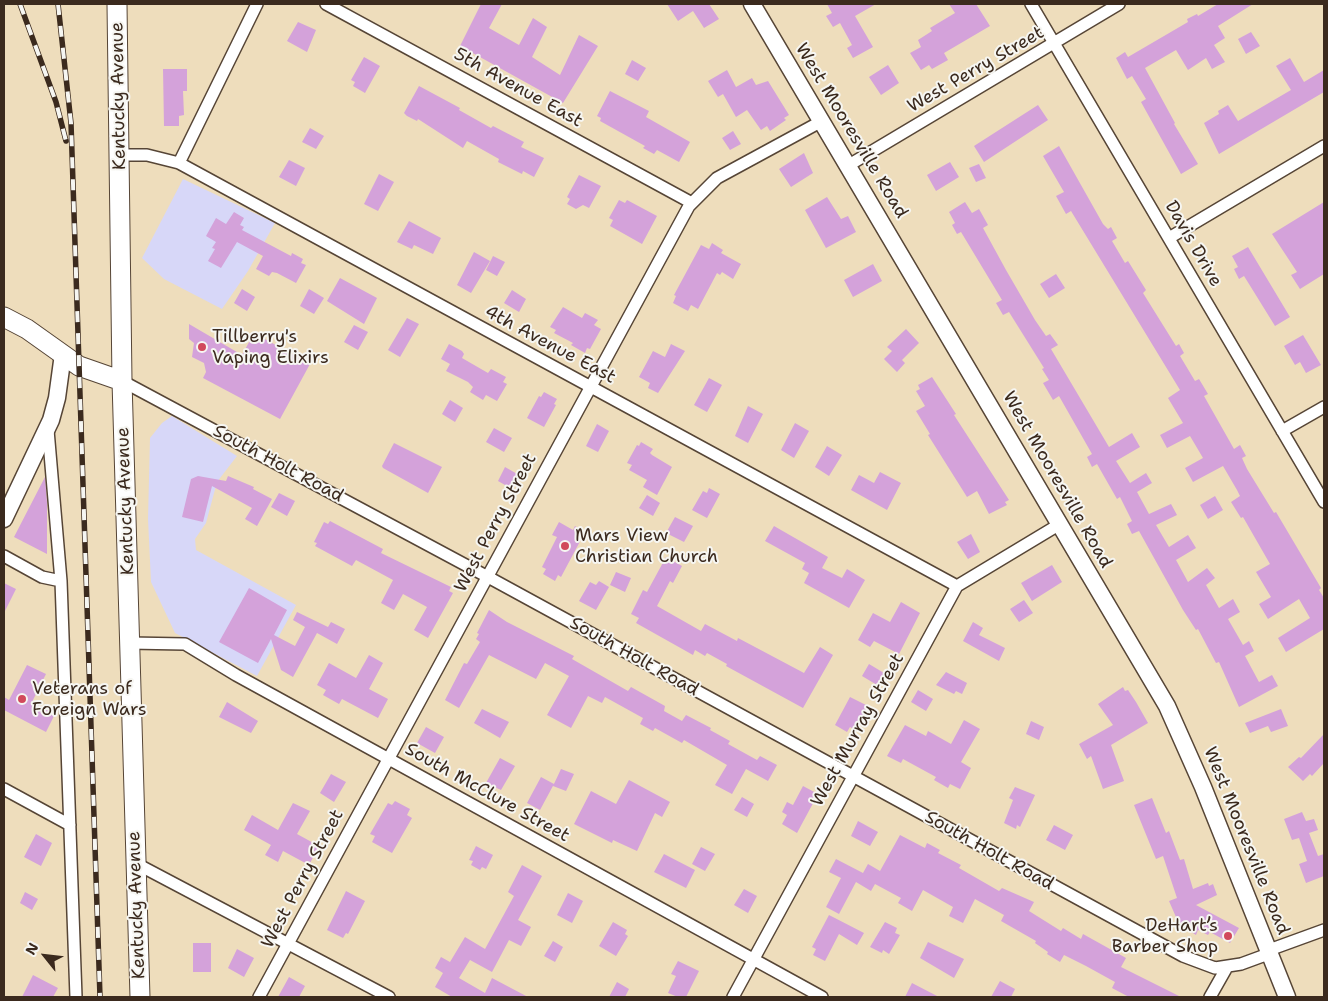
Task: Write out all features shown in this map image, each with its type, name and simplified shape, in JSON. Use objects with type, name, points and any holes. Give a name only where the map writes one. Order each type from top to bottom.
[{"type":"main road","name":"Kentucky Avenue","points":[[117,4],[122,381],[140,997]]},
{"type":"main road","name":"West Mooresville Road","points":[[752,4],[849,165],[1167,706],[1203,787],[1287,997]]},
{"type":"main road","name":"South Holt Road","points":[[4,317],[79,366],[122,381]]},
{"type":"main road","points":[[4,520],[48,429],[57,398],[63,354]]},
{"type":"street","points":[[179,163],[257,4]]},
{"type":"street","name":"5th Avenue East","points":[[326,4],[692,203]]},
{"type":"street","name":"Davis Drive","points":[[1031,4],[1324,502]]},
{"type":"street","name":"West Perry Street","points":[[849,165],[1119,4]]},
{"type":"street","name":"West Perry Street","points":[[259,997],[590,386],[692,203],[717,178],[822,121]]},
{"type":"street","points":[[1169,238],[1324,146]]},
{"type":"street","name":"4th Avenue East","points":[[120,155],[147,155],[179,163],[957,586]]},
{"type":"street","name":"South Holt Road","points":[[122,381],[488,577],[1183,956],[1209,967],[1227,967],[1270,952]]},
{"type":"street","points":[[1282,432],[1324,407]]},
{"type":"street","points":[[48,429],[61,581],[76,997]]},
{"type":"street","points":[[957,586],[1060,524]]},
{"type":"street","points":[[4,556],[42,577],[61,581]]},
{"type":"street","name":"West Murray Street","points":[[734,997],[957,586]]},
{"type":"street","name":"South McClure Street","points":[[129,643],[185,644],[236,675],[822,997]]},
{"type":"street","points":[[4,789],[70,825]]},
{"type":"street","points":[[135,863],[388,997]]},
{"type":"street","points":[[1270,952],[1324,930]]},
{"type":"street","points":[[1210,997],[1227,967]]},
{"type":"shaded area","points":[[183,179],[275,223],[248,271],[222,309],[164,279],[142,258]]},
{"type":"shaded area","points":[[172,416],[237,456],[217,482],[206,523],[195,539],[196,550],[296,605],[257,676],[175,633],[151,582],[148,519],[150,438],[162,423]]},
{"type":"building","points":[[481,4],[502,4],[489,28],[519,45],[533,18],[547,27],[532,57],[560,75],[579,35],[598,46],[563,103],[460,46]]},
{"type":"building","points":[[667,4],[709,4],[719,19],[704,28],[693,11],[678,21]]},
{"type":"building","points":[[827,4],[876,4],[855,16],[873,47],[853,58],[847,48],[852,45],[840,23],[833,27],[826,16],[832,13]]},
{"type":"building","points":[[949,4],[976,4],[990,26],[944,53],[948,60],[932,69],[929,65],[921,70],[910,53],[921,47],[918,40],[932,31],[930,28],[955,13]]},
{"type":"building","points":[[1218,4],[1253,4],[1218,26],[1225,38],[1214,45],[1225,62],[1212,69],[1206,58],[1188,70],[1176,50],[1145,68],[1174,124],[1198,164],[1181,174],[1141,102],[1146,99],[1132,76],[1127,79],[1116,58],[1125,52],[1128,57],[1188,22],[1187,19],[1197,14],[1198,16]]},
{"type":"building","points":[[298,22],[316,30],[307,52],[287,41]]},
{"type":"building","points":[[1251,32],[1260,46],[1246,54],[1238,39]]},
{"type":"building","points":[[364,57],[380,66],[365,93],[353,86],[355,82],[351,80]]},
{"type":"building","points":[[1290,58],[1304,82],[1324,70],[1324,92],[1219,154],[1204,123],[1219,114],[1218,111],[1228,105],[1238,121],[1291,90],[1276,66]]},
{"type":"building","points":[[632,60],[646,68],[638,81],[625,74]]},
{"type":"building","points":[[888,65],[899,83],[881,95],[869,77]]},
{"type":"building","points":[[163,69],[187,69],[187,91],[183,91],[184,115],[179,116],[179,126],[164,126]]},
{"type":"building","points":[[727,70],[736,87],[752,78],[756,85],[768,81],[789,115],[784,118],[786,120],[770,131],[767,126],[761,130],[747,110],[736,117],[723,94],[718,97],[708,81]]},
{"type":"building","points":[[419,86],[460,108],[459,110],[491,128],[493,126],[524,142],[521,147],[544,158],[534,177],[523,171],[522,174],[498,162],[499,159],[467,141],[463,148],[418,119],[417,121],[407,116],[404,113]]},
{"type":"building","points":[[610,91],[649,111],[646,117],[690,142],[679,162],[657,150],[654,154],[643,148],[645,146],[600,121],[601,118],[597,116]]},
{"type":"building","points":[[1038,105],[1048,120],[984,162],[974,146]]},
{"type":"building","points":[[310,128],[324,136],[316,149],[302,142]]},
{"type":"building","points":[[733,131],[741,144],[730,150],[722,138]]},
{"type":"building","points":[[1059,146],[1103,224],[1108,229],[1111,227],[1117,238],[1112,241],[1125,263],[1128,261],[1146,290],[1143,293],[1176,346],[1179,344],[1184,353],[1180,356],[1195,381],[1199,379],[1208,394],[1204,396],[1234,449],[1240,445],[1246,456],[1242,458],[1247,469],[1274,513],[1276,512],[1321,588],[1319,590],[1324,598],[1324,629],[1286,652],[1278,638],[1310,618],[1299,599],[1268,619],[1259,604],[1271,597],[1256,572],[1270,564],[1243,517],[1241,518],[1231,502],[1240,496],[1223,466],[1193,482],[1185,468],[1203,458],[1190,436],[1167,448],[1160,435],[1183,423],[1168,398],[1180,390],[1071,211],[1066,214],[1056,196],[1064,192],[1043,156]]},
{"type":"building","points":[[804,153],[813,173],[791,187],[779,169]]},
{"type":"building","points":[[289,160],[305,168],[296,186],[279,177]]},
{"type":"building","points":[[950,162],[959,177],[936,191],[927,175]]},
{"type":"building","points":[[979,164],[986,178],[976,182],[969,168]]},
{"type":"building","points":[[379,174],[394,182],[378,211],[364,204]]},
{"type":"building","points":[[579,175],[601,186],[589,208],[583,205],[576,209],[567,204],[570,199],[567,197]]},
{"type":"building","points":[[827,197],[841,219],[848,216],[856,232],[826,248],[805,210]]},
{"type":"building","points":[[619,200],[625,203],[627,200],[657,216],[642,244],[610,226],[613,220],[609,218]]},
{"type":"building","points":[[965,202],[972,213],[979,209],[988,225],[983,228],[1035,320],[1046,336],[1050,334],[1058,345],[1051,349],[1109,447],[1132,433],[1140,447],[1116,461],[1130,483],[1146,473],[1152,483],[1137,492],[1149,514],[1171,504],[1177,515],[1156,525],[1169,547],[1188,535],[1196,548],[1176,560],[1188,582],[1207,568],[1215,578],[1206,585],[1219,608],[1233,599],[1240,612],[1228,619],[1243,645],[1249,641],[1254,651],[1245,656],[1259,682],[1272,675],[1278,686],[1239,707],[1219,662],[1216,663],[1198,629],[1196,630],[1183,610],[1139,531],[1132,534],[1127,524],[1132,521],[1120,497],[1117,499],[1097,464],[1092,467],[1087,457],[1092,454],[1059,396],[1053,400],[1043,383],[1049,380],[1042,369],[1044,368],[1009,312],[1003,315],[996,303],[1002,300],[961,232],[957,234],[952,225],[955,223],[949,212]]},
{"type":"building","points":[[1324,202],[1324,274],[1300,289],[1291,275],[1297,272],[1272,234]]},
{"type":"building","points":[[234,212],[244,218],[240,225],[244,227],[242,230],[291,256],[292,253],[303,259],[301,263],[306,265],[296,283],[277,273],[272,272],[269,276],[256,269],[263,256],[237,242],[221,268],[208,261],[215,249],[212,248],[216,242],[206,236],[216,218],[226,224]]},
{"type":"building","points":[[409,221],[441,238],[433,254],[414,245],[412,249],[397,242]]},
{"type":"building","points":[[712,243],[723,250],[721,253],[741,264],[733,279],[722,272],[720,275],[717,273],[698,309],[691,305],[688,311],[673,303],[676,296],[674,295],[701,245],[709,249]]},
{"type":"building","points":[[1248,247],[1290,317],[1275,326],[1244,276],[1239,279],[1234,269],[1238,267],[1232,256]]},
{"type":"building","points":[[474,252],[490,261],[471,293],[457,285]]},
{"type":"building","points":[[493,256],[505,262],[497,276],[486,270]]},
{"type":"building","points":[[873,264],[882,281],[853,297],[844,280]]},
{"type":"building","points":[[1056,274],[1065,288],[1049,298],[1040,284]]},
{"type":"building","points":[[340,278],[377,298],[364,324],[327,301]]},
{"type":"building","points":[[242,289],[255,297],[247,311],[234,303]]},
{"type":"building","points":[[309,289],[324,298],[314,314],[300,306]]},
{"type":"building","points":[[512,290],[526,299],[519,312],[504,303]]},
{"type":"building","points":[[563,307],[582,318],[585,313],[598,320],[594,325],[601,329],[590,349],[587,348],[585,353],[571,345],[573,343],[554,333],[556,330],[550,327]]},
{"type":"building","points":[[407,318],[419,324],[400,357],[388,350]]},
{"type":"building","points":[[189,324],[242,355],[254,333],[310,364],[280,419],[203,378],[206,372],[204,363],[192,357],[194,343],[189,339]]},
{"type":"building","points":[[354,325],[368,332],[358,350],[344,342]]},
{"type":"building","points":[[906,329],[919,343],[902,360],[905,363],[897,372],[884,359],[892,351],[887,347]]},
{"type":"building","points":[[1303,335],[1321,365],[1306,373],[1300,362],[1295,365],[1284,346]]},
{"type":"building","points":[[449,344],[462,351],[464,354],[462,358],[488,373],[491,369],[506,377],[503,382],[507,384],[497,401],[486,395],[483,400],[470,392],[473,387],[468,382],[446,371],[450,364],[441,359]]},
{"type":"building","points":[[671,344],[685,351],[658,393],[648,388],[650,383],[639,377],[653,351],[665,357]]},
{"type":"building","points":[[932,377],[956,414],[954,415],[1009,500],[1005,502],[1007,505],[989,514],[977,491],[967,497],[928,435],[930,434],[916,411],[925,406],[916,391],[920,389],[918,385]]},
{"type":"building","points":[[709,378],[722,385],[707,412],[694,405]]},
{"type":"building","points":[[544,392],[557,399],[554,404],[556,405],[544,427],[527,418],[539,396],[541,397]]},
{"type":"building","points":[[450,400],[463,408],[455,422],[442,414]]},
{"type":"building","points":[[748,406],[763,414],[748,443],[735,436]]},
{"type":"building","points":[[795,423],[809,431],[794,458],[781,450]]},
{"type":"building","points":[[597,424],[609,431],[598,452],[586,446]]},
{"type":"building","points":[[494,428],[512,438],[504,452],[486,442]]},
{"type":"building","points":[[641,442],[653,449],[650,453],[652,455],[672,467],[657,495],[643,487],[647,480],[629,470],[632,465],[627,463],[637,445],[639,446]]},
{"type":"building","points":[[394,443],[442,467],[428,493],[383,468],[382,466]]},
{"type":"building","points":[[827,446],[842,455],[829,476],[815,467]]},
{"type":"building","points":[[505,467],[519,475],[512,489],[498,481]]},
{"type":"building","points":[[880,472],[901,483],[887,510],[851,490],[859,475],[874,483]]},
{"type":"building","points":[[198,476],[226,481],[228,476],[254,487],[253,489],[272,499],[257,526],[245,519],[252,508],[212,486],[203,522],[182,517],[191,479]]},
{"type":"building","points":[[45,477],[47,503],[47,554],[14,537]]},
{"type":"building","points":[[709,488],[720,494],[707,518],[692,510],[703,491],[707,493]]},
{"type":"building","points":[[279,493],[295,501],[287,516],[271,507]]},
{"type":"building","points":[[647,495],[660,503],[653,516],[639,508]]},
{"type":"building","points":[[1215,496],[1223,510],[1208,519],[1200,505]]},
{"type":"building","points":[[675,517],[693,526],[684,542],[666,533]]},
{"type":"building","points":[[330,521],[383,549],[381,553],[451,587],[449,591],[453,593],[428,638],[414,630],[427,607],[403,594],[394,610],[381,603],[393,580],[356,560],[352,566],[315,546],[317,543],[314,542],[324,522],[328,524]]},
{"type":"building","name":"Mars View Christian Church","points":[[559,522],[573,530],[575,526],[585,532],[561,577],[558,575],[555,581],[543,574],[546,569],[542,567],[557,537],[552,535]]},
{"type":"building","points":[[774,526],[828,557],[822,568],[842,578],[847,569],[865,580],[849,608],[804,583],[809,573],[802,569],[805,563],[765,541]]},
{"type":"building","points":[[971,534],[980,552],[968,559],[957,542]]},
{"type":"building","points":[[666,557],[682,566],[673,583],[670,581],[657,606],[701,631],[705,624],[737,641],[738,638],[804,673],[820,647],[833,655],[803,708],[726,666],[727,664],[707,653],[705,656],[695,650],[693,655],[636,623],[639,618],[631,614],[643,590],[647,592]]},
{"type":"building","points":[[1052,565],[1062,582],[1032,601],[1021,583]]},
{"type":"building","points":[[616,572],[631,578],[625,592],[610,585]]},
{"type":"building","points":[[599,581],[609,587],[596,610],[579,601],[590,582],[596,585]]},
{"type":"building","points":[[4,583],[16,589],[4,613]]},
{"type":"building","points":[[249,588],[287,610],[274,635],[295,646],[305,627],[293,620],[297,612],[328,627],[331,622],[345,629],[337,644],[317,633],[293,677],[281,670],[271,639],[258,663],[219,642]]},
{"type":"building","points":[[1024,600],[1033,613],[1019,622],[1010,609]]},
{"type":"building","points":[[901,602],[920,613],[899,654],[874,641],[870,647],[858,640],[873,613],[890,622]]},
{"type":"building","points":[[489,610],[507,622],[574,656],[572,659],[628,691],[631,687],[665,706],[664,711],[682,721],[686,715],[711,728],[710,730],[730,741],[728,744],[757,760],[760,756],[777,765],[768,781],[746,769],[732,794],[715,785],[727,765],[684,740],[682,743],[655,728],[653,731],[640,724],[643,718],[605,697],[602,703],[588,696],[571,728],[547,715],[569,676],[545,663],[536,679],[489,655],[459,708],[445,700],[464,663],[467,664],[480,642],[476,639],[479,634],[477,633]]},
{"type":"building","points":[[973,622],[983,628],[979,635],[1005,648],[999,661],[963,641]]},
{"type":"building","points":[[369,655],[383,663],[369,689],[388,699],[378,718],[342,699],[339,704],[323,695],[326,690],[317,685],[329,663],[356,678]]},
{"type":"building","points":[[869,664],[884,673],[877,685],[862,676]]},
{"type":"building","name":"Veterans of Foreign Wars","points":[[27,665],[46,674],[32,702],[55,714],[46,732],[4,710],[4,697],[9,700]]},
{"type":"building","points":[[946,672],[967,683],[962,694],[956,691],[954,694],[936,685]]},
{"type":"building","points":[[1123,687],[1125,691],[1128,690],[1148,723],[1111,745],[1124,781],[1103,789],[1091,756],[1087,759],[1079,744],[1113,725],[1098,704]]},
{"type":"building","points":[[918,690],[933,699],[926,711],[911,702]]},
{"type":"building","points":[[850,697],[868,706],[855,730],[850,727],[847,732],[835,725]]},
{"type":"building","points":[[227,702],[258,721],[251,733],[219,717]]},
{"type":"building","points":[[482,709],[509,722],[500,738],[474,723]]},
{"type":"building","points":[[1281,709],[1288,726],[1271,732],[1268,726],[1250,733],[1245,723]]},
{"type":"building","points":[[964,720],[980,729],[961,762],[971,768],[960,789],[950,784],[948,788],[934,780],[936,777],[903,759],[901,763],[887,756],[905,725],[926,736],[928,731],[951,744]]},
{"type":"building","points":[[1031,721],[1044,727],[1039,740],[1026,734]]},
{"type":"building","points":[[426,727],[444,737],[435,753],[417,743]]},
{"type":"building","points":[[1324,734],[1324,763],[1312,776],[1310,774],[1303,781],[1288,767],[1299,757],[1301,758]]},
{"type":"building","points":[[500,758],[515,766],[501,790],[486,783]]},
{"type":"building","points":[[561,769],[574,774],[566,791],[553,786]]},
{"type":"building","points":[[331,774],[346,782],[334,802],[320,793]]},
{"type":"building","points":[[541,777],[554,784],[540,810],[527,803]]},
{"type":"building","points":[[629,780],[670,802],[662,817],[655,813],[637,851],[613,840],[612,843],[574,824],[591,791],[616,804]]},
{"type":"building","points":[[803,786],[818,794],[797,833],[782,824],[787,815],[782,812],[787,802],[793,805]]},
{"type":"building","points":[[1015,787],[1035,795],[1020,827],[1017,825],[1016,829],[1004,823],[1013,800],[1009,798]]},
{"type":"building","points":[[742,797],[754,804],[747,817],[734,810]]},
{"type":"building","points":[[1152,798],[1166,833],[1169,831],[1180,860],[1184,859],[1193,889],[1208,883],[1209,886],[1213,884],[1217,895],[1196,905],[1239,928],[1230,943],[1210,932],[1208,935],[1198,930],[1196,935],[1179,924],[1169,901],[1177,898],[1163,856],[1156,859],[1134,805]]},
{"type":"building","points":[[395,801],[410,809],[407,815],[412,818],[392,853],[372,842],[375,836],[370,834],[388,803],[392,805]]},
{"type":"building","points":[[293,803],[310,811],[297,834],[319,846],[309,865],[283,851],[278,862],[265,855],[271,845],[244,830],[252,815],[278,830]]},
{"type":"building","points":[[1302,812],[1306,821],[1314,819],[1318,830],[1309,833],[1318,856],[1324,854],[1324,876],[1306,883],[1299,864],[1307,861],[1299,838],[1292,840],[1284,819]]},
{"type":"building","points":[[858,821],[878,832],[870,846],[851,836]]},
{"type":"building","points":[[1054,825],[1073,835],[1065,850],[1046,840]]},
{"type":"building","points":[[36,834],[52,843],[41,866],[24,857]]},
{"type":"building","points":[[900,835],[925,848],[927,843],[940,850],[938,853],[961,865],[959,868],[999,891],[1002,888],[1034,902],[1029,911],[1061,931],[1063,928],[1081,939],[1083,934],[1126,958],[1121,967],[1181,997],[1129,997],[1112,988],[1115,982],[1086,966],[1064,955],[1060,962],[1047,954],[1048,952],[1035,943],[1036,941],[1001,921],[1004,915],[975,899],[963,923],[949,916],[953,907],[923,890],[912,911],[898,903],[901,898],[875,884],[871,891],[856,882],[839,914],[826,907],[841,878],[829,872],[836,859],[863,873],[868,864],[880,871]]},
{"type":"building","points":[[476,846],[493,855],[486,869],[482,867],[480,870],[471,865],[473,861],[469,860]]},
{"type":"building","points":[[701,847],[715,854],[705,871],[692,864]]},
{"type":"building","points":[[664,854],[695,870],[686,888],[654,872]]},
{"type":"building","points":[[522,865],[542,876],[518,920],[531,927],[521,946],[509,940],[492,972],[470,960],[459,978],[485,993],[492,978],[528,997],[452,997],[435,987],[443,973],[435,968],[441,957],[450,962],[465,937],[485,949],[514,896],[508,892]]},
{"type":"building","points":[[744,889],[757,896],[748,913],[734,905]]},
{"type":"building","points":[[346,891],[365,901],[348,934],[346,933],[343,938],[327,930]]},
{"type":"building","points":[[25,892],[38,899],[32,910],[20,903]]},
{"type":"building","points":[[568,893],[583,901],[572,923],[557,915]]},
{"type":"building","points":[[829,915],[864,933],[857,945],[839,934],[825,961],[813,955],[816,949],[812,947]]},
{"type":"building","points":[[613,922],[627,930],[625,934],[628,936],[616,956],[599,946]]},
{"type":"building","points":[[885,922],[897,928],[895,933],[900,935],[889,954],[883,950],[882,953],[870,947]]},
{"type":"building","points":[[553,941],[563,947],[555,962],[544,956]]},
{"type":"building","points":[[928,942],[964,959],[954,978],[920,958]]},
{"type":"building","points":[[193,943],[211,943],[211,972],[193,972]]},
{"type":"building","points":[[237,949],[254,958],[244,977],[228,968]]},
{"type":"building","points":[[678,961],[699,971],[686,997],[678,997],[668,993],[676,976],[671,974]]},
{"type":"building","points":[[33,975],[58,988],[53,997],[22,997]]},
{"type":"building","points":[[289,977],[305,986],[299,997],[278,997]]},
{"type":"building","points":[[1000,981],[1015,989],[1011,997],[991,997]]},
{"type":"building","points":[[617,982],[629,989],[625,997],[609,997]]},
{"type":"building","points":[[912,983],[939,997],[905,997]]},
{"type":"railway","points":[[20,4],[56,102],[66,141]]},
{"type":"railway","points":[[58,4],[71,123],[100,997]]},
{"type":"place","name":"Tillberry's Vaping Elixirs","points":[[202,347]]},
{"type":"place","name":"Mars View Christian Church","points":[[565,546]]},
{"type":"place","name":"Veterans of Foreign Wars","points":[[22,699]]},
{"type":"place","name":"DeHart’s Barber Shop","points":[[1228,936]]}]
